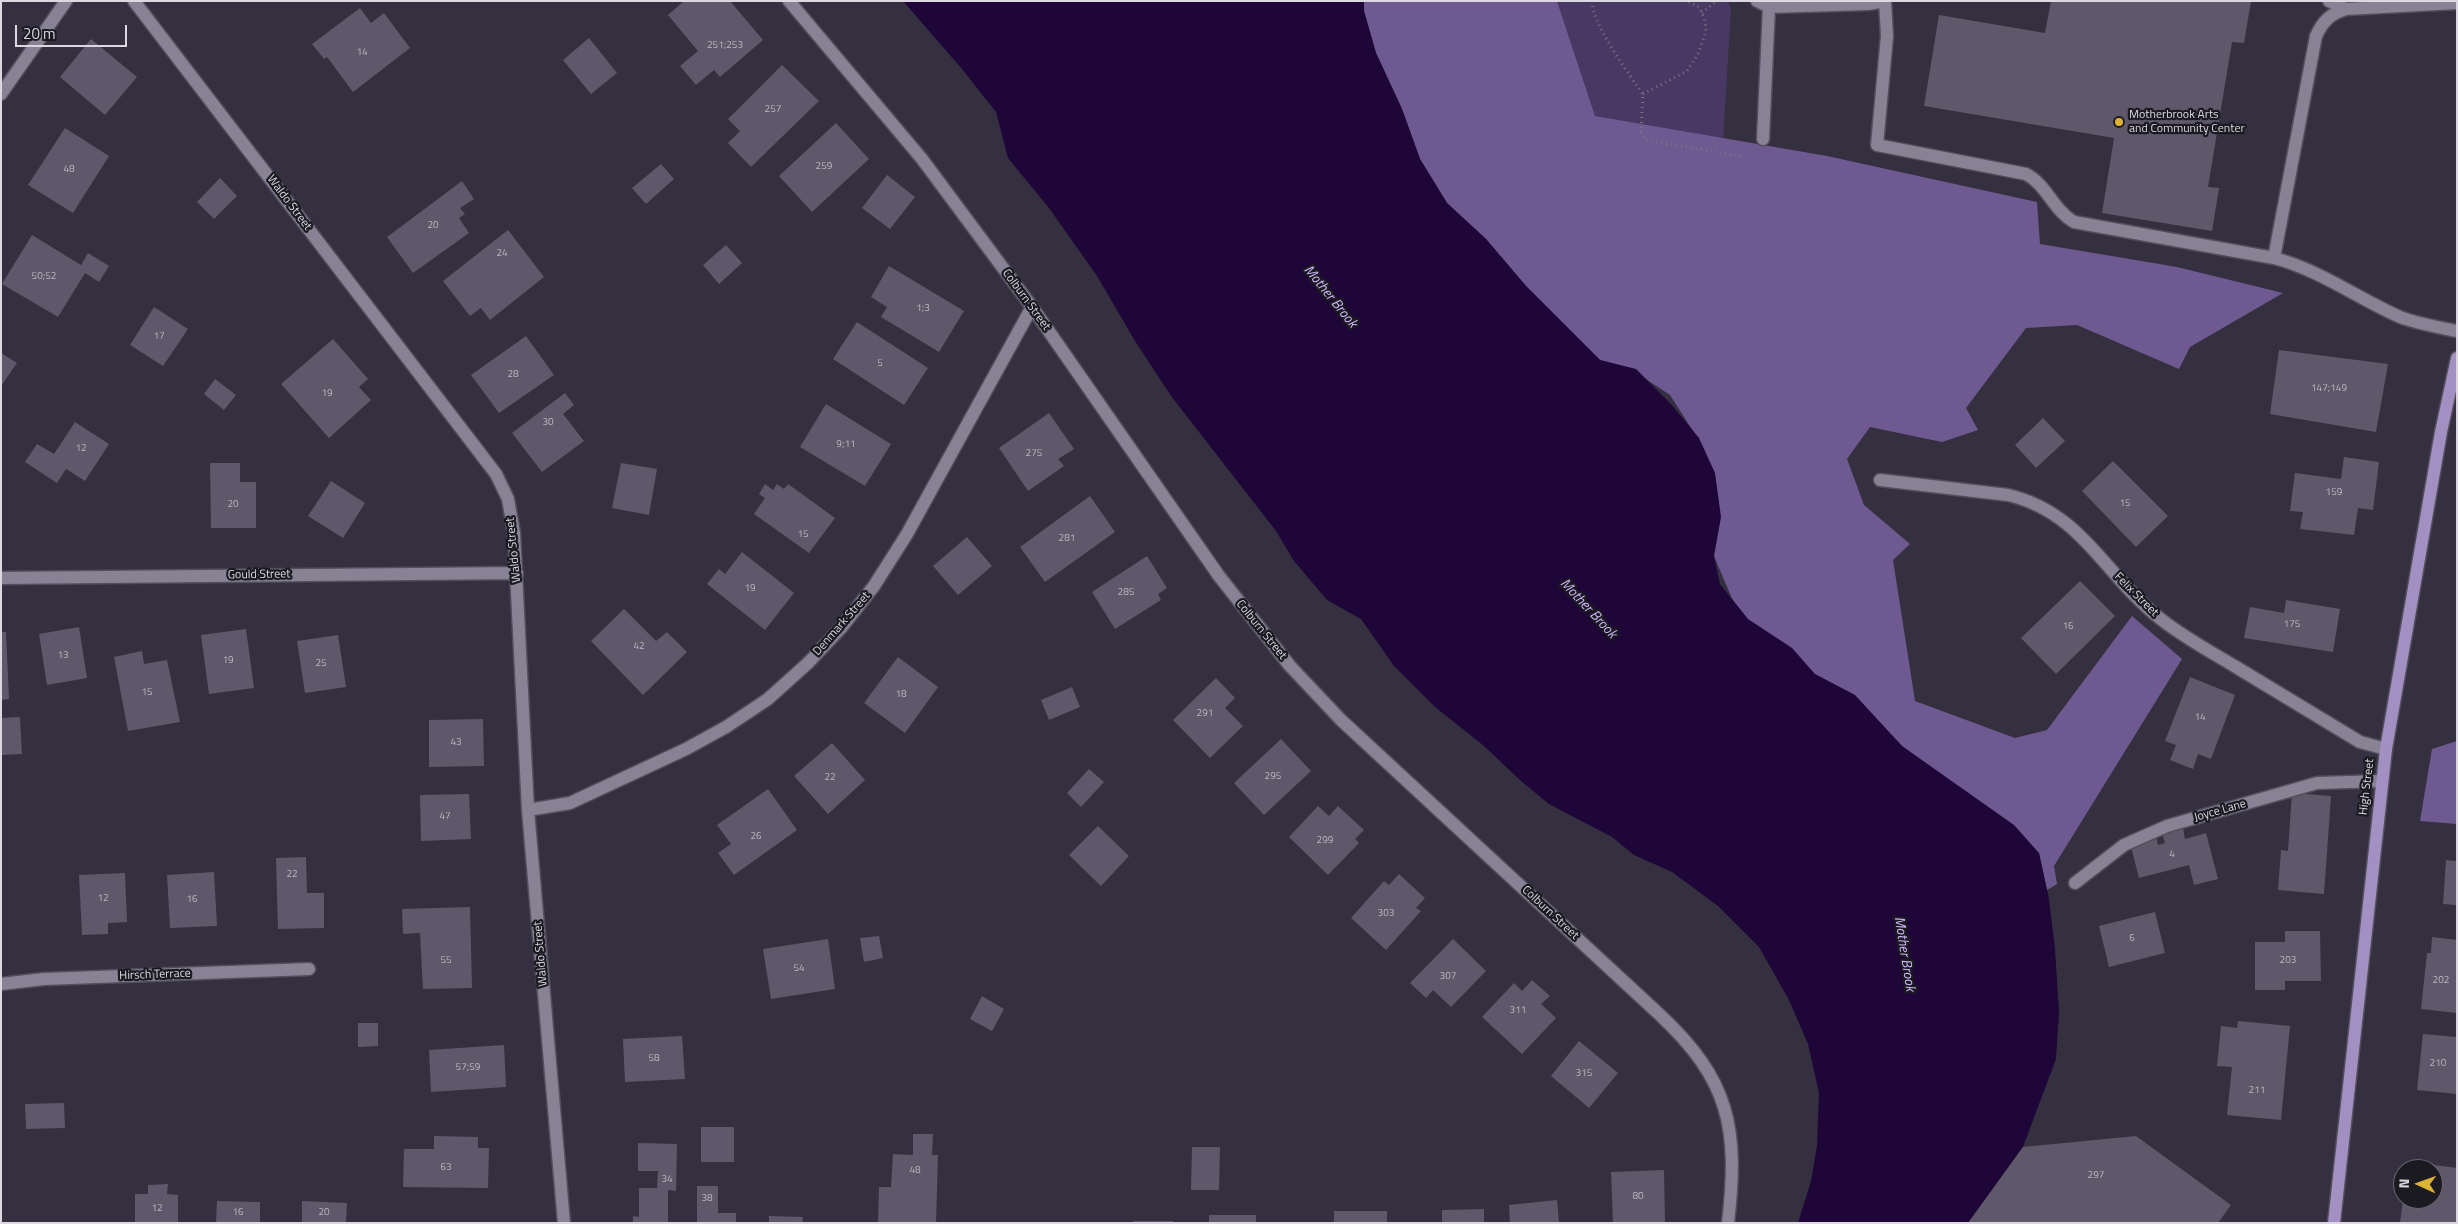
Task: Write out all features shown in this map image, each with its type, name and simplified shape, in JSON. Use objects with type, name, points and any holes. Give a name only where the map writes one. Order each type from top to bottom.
[{"type":"main road","name":"High Street","points":[[2334,1223],[2357,1031],[2386,749],[2441,432],[2457,358]]},
{"type":"street","points":[[1,94],[66,1]]},
{"type":"street","name":"Waldo Street","points":[[134,1],[496,474],[508,499],[514,533],[517,573],[528,810],[564,1223]]},
{"type":"street","name":"Colburn Street","points":[[789,1],[922,159],[1032,307],[1219,576],[1290,666],[1341,720],[1659,1014],[1696,1052],[1719,1090],[1730,1132],[1733,1178],[1728,1223]]},
{"type":"street","points":[[1757,1],[1768,8],[1831,3],[1868,4],[1885,1],[1887,36],[1877,144],[2026,174],[2035,179],[2057,210],[2074,222],[2274,258],[2314,272],[2400,316],[2416,322],[2457,331]]},
{"type":"street","points":[[2329,1],[2346,9]]},
{"type":"street","points":[[2274,258],[2316,36],[2322,23],[2333,13],[2346,9],[2457,3]]},
{"type":"street","points":[[1763,139],[1768,8]]},
{"type":"street","name":"Denmark Street","points":[[528,810],[570,803],[686,749],[726,727],[768,699],[808,663],[841,628],[874,586],[907,534],[1032,307]]},
{"type":"street","name":"Felix Street","points":[[1880,480],[2008,495],[2028,500],[2048,509],[2078,534],[2147,607],[2178,631],[2360,742],[2386,749]]},
{"type":"street","name":"Gould Street","points":[[1,578],[517,573]]},
{"type":"street","name":"Joyce Lane","points":[[2075,884],[2124,844],[2167,826],[2317,783],[2382,781]]},
{"type":"street","name":"Hirsch Terrace","points":[[1,984],[44,979],[309,969]]},
{"type":"path","points":[[1593,1],[1592,6],[1598,22],[1627,74],[1643,94],[1641,132],[1646,140],[1740,156]]},
{"type":"path","points":[[1643,94],[1687,71],[1698,54],[1706,32],[1699,7],[1687,1]]},
{"type":"path","points":[[1702,14],[1716,1]]},
{"type":"shaded area","points":[[1364,1],[1557,1],[1595,116],[1827,156],[2037,202],[2040,244],[2177,267],[2283,293],[2190,347],[2179,369],[2077,325],[2026,328],[1966,408],[1978,430],[1942,442],[1870,427],[1847,459],[1864,505],[1910,544],[1893,560],[1915,701],[2015,738],[2047,730],[2132,616],[2182,659],[2054,866],[2057,884],[2047,890],[2039,853],[1902,746],[1867,709],[1766,645],[1733,601],[1714,556],[1693,431],[1670,395],[1629,368],[1600,360],[1526,286],[1486,239],[1447,203],[1420,159],[1402,109],[1376,53],[1364,11]]},
{"type":"shaded area","points":[[1557,1],[1728,1],[1731,9],[1723,140],[1595,116]]},
{"type":"shaded area","points":[[2457,741],[2457,824],[2420,821],[2432,749]]},
{"type":"water","name":"Mother Brook","points":[[903,1],[1364,1],[1364,11],[1376,53],[1402,109],[1420,159],[1447,203],[1486,239],[1526,286],[1600,360],[1636,369],[1671,404],[1699,438],[1715,473],[1721,517],[1714,556],[1720,584],[1748,619],[1792,648],[1815,674],[1855,695],[1902,746],[2014,825],[2039,853],[2049,899],[2055,949],[2059,1012],[2056,1059],[2023,1147],[1968,1223],[1798,1223],[1811,1181],[1817,1146],[1819,1093],[1808,1044],[1789,1000],[1759,947],[1718,906],[1672,872],[1634,855],[1612,837],[1549,804],[1484,746],[1435,707],[1394,666],[1361,619],[1327,600],[1294,561],[1276,531],[1171,396],[1135,341],[1097,276],[1049,208],[1008,158],[996,112],[962,69]]},
{"type":"building","points":[[684,1],[730,1],[763,40],[720,77],[714,70],[696,85],[680,66],[698,51],[668,15]]},
{"type":"building","name":"Motherbrook Arts and Community Center","points":[[2051,1],[2251,1],[2244,43],[2232,42],[2208,187],[2219,188],[2212,231],[2102,213],[2114,138],[1924,106],[1939,15],[2045,33]]},
{"type":"building","points":[[360,8],[371,23],[384,13],[410,48],[353,92],[327,57],[324,59],[312,44]]},
{"type":"building","points":[[589,38],[617,73],[591,94],[563,60]]},
{"type":"building","points":[[91,39],[137,77],[105,115],[60,77]]},
{"type":"building","points":[[782,65],[819,101],[751,167],[728,143],[740,131],[728,119]]},
{"type":"building","points":[[836,123],[869,159],[812,212],[779,176]]},
{"type":"building","points":[[65,128],[109,156],[73,213],[28,185]]},
{"type":"building","points":[[661,164],[674,179],[646,204],[632,188]]},
{"type":"building","points":[[887,175],[915,197],[890,229],[862,208]]},
{"type":"building","points":[[220,178],[237,196],[214,219],[197,202]]},
{"type":"building","points":[[462,181],[474,199],[460,208],[465,214],[459,218],[469,233],[413,273],[387,237]]},
{"type":"building","points":[[508,230],[544,277],[490,320],[481,308],[470,316],[443,281]]},
{"type":"building","points":[[32,235],[81,265],[88,253],[109,266],[99,282],[85,273],[58,317],[2,284]]},
{"type":"building","points":[[726,245],[742,263],[719,284],[703,265]]},
{"type":"building","points":[[889,266],[964,311],[939,352],[881,317],[887,307],[871,297]]},
{"type":"building","points":[[154,307],[188,329],[163,366],[130,345]]},
{"type":"building","points":[[857,322],[928,368],[904,405],[833,359]]},
{"type":"building","points":[[526,336],[554,375],[499,413],[471,375]]},
{"type":"building","points":[[333,339],[368,379],[359,387],[371,400],[329,438],[281,384]]},
{"type":"building","points":[[2279,350],[2388,364],[2376,432],[2270,414]]},
{"type":"building","points":[[1,353],[17,363],[1,386]]},
{"type":"building","points":[[215,379],[236,395],[224,410],[204,394]]},
{"type":"building","points":[[565,393],[574,405],[563,414],[584,441],[542,472],[512,433]]},
{"type":"building","points":[[826,404],[891,444],[865,486],[800,447]]},
{"type":"building","points":[[1049,413],[1074,449],[1058,459],[1064,466],[1028,491],[999,448]]},
{"type":"building","points":[[2043,418],[2065,441],[2036,468],[2015,445]]},
{"type":"building","points":[[75,422],[109,444],[85,481],[66,469],[57,483],[25,462],[37,444],[54,454]]},
{"type":"building","points":[[2344,457],[2379,462],[2373,510],[2358,508],[2354,535],[2300,529],[2303,512],[2290,511],[2295,473],[2341,479]]},
{"type":"building","points":[[2113,461],[2168,516],[2136,547],[2082,491]]},
{"type":"building","points":[[210,463],[240,463],[240,482],[256,482],[256,528],[211,528]]},
{"type":"building","points":[[621,463],[657,469],[649,515],[612,508]]},
{"type":"building","points":[[331,481],[365,503],[343,538],[308,516]]},
{"type":"building","points":[[765,484],[773,490],[777,484],[784,489],[788,484],[835,518],[809,553],[754,514],[765,498],[759,494]]},
{"type":"building","points":[[1090,496],[1115,532],[1045,582],[1020,547]]},
{"type":"building","points":[[967,537],[992,566],[958,595],[933,566]]},
{"type":"building","points":[[742,552],[794,593],[765,630],[707,584],[719,569],[725,574]]},
{"type":"building","points":[[1147,556],[1167,588],[1158,594],[1161,600],[1115,629],[1092,592]]},
{"type":"building","points":[[2080,581],[2115,616],[2056,674],[2021,638]]},
{"type":"building","points":[[2286,600],[2340,609],[2333,652],[2244,638],[2250,607],[2284,613]]},
{"type":"building","points":[[624,609],[656,641],[667,632],[687,652],[643,695],[591,641]]},
{"type":"building","points":[[79,627],[87,678],[47,685],[39,634]]},
{"type":"building","points":[[246,629],[254,688],[209,694],[201,635]]},
{"type":"building","points":[[1,632],[6,632],[9,699],[1,700]]},
{"type":"building","points":[[338,635],[346,687],[305,693],[297,641]]},
{"type":"building","points":[[142,651],[144,664],[167,660],[180,722],[128,731],[114,657]]},
{"type":"building","points":[[898,657],[938,687],[905,733],[864,703]]},
{"type":"building","points":[[2190,677],[2235,695],[2211,759],[2198,754],[2193,769],[2170,760],[2176,745],[2165,741]]},
{"type":"building","points":[[1216,678],[1235,698],[1225,708],[1243,726],[1210,758],[1173,720]]},
{"type":"building","points":[[1072,687],[1080,707],[1049,720],[1041,700]]},
{"type":"building","points":[[20,717],[22,754],[1,755],[1,718]]},
{"type":"building","points":[[483,719],[484,766],[429,767],[429,720]]},
{"type":"building","points":[[1281,739],[1311,771],[1264,815],[1234,783]]},
{"type":"building","points":[[832,743],[865,780],[828,814],[794,776]]},
{"type":"building","points":[[1089,769],[1104,782],[1081,807],[1067,793]]},
{"type":"building","points":[[768,789],[797,830],[734,875],[718,853],[731,844],[717,825]]},
{"type":"building","points":[[2292,793],[2331,796],[2324,894],[2278,890],[2281,850],[2288,851]]},
{"type":"building","points":[[469,794],[471,839],[421,841],[420,795]]},
{"type":"building","points":[[1318,806],[1329,816],[1338,806],[1364,830],[1355,839],[1359,843],[1328,875],[1289,837]]},
{"type":"building","points":[[1098,826],[1129,856],[1101,886],[1069,855]]},
{"type":"building","points":[[2183,828],[2185,839],[2206,833],[2218,879],[2194,885],[2189,865],[2139,878],[2130,843],[2156,836],[2158,845],[2165,843],[2162,833]]},
{"type":"building","points":[[306,857],[307,893],[324,893],[324,928],[278,929],[276,858]]},
{"type":"building","points":[[2446,860],[2457,861],[2457,905],[2443,904]]},
{"type":"building","points":[[214,872],[217,926],[170,928],[167,875]]},
{"type":"building","points":[[125,873],[127,922],[108,923],[108,934],[82,935],[79,875]]},
{"type":"building","points":[[1399,874],[1425,898],[1416,908],[1421,911],[1386,950],[1351,918],[1384,881],[1389,885]]},
{"type":"building","points":[[470,907],[472,988],[423,989],[420,933],[403,934],[402,909]]},
{"type":"building","points":[[2155,912],[2165,953],[2109,967],[2099,926]]},
{"type":"building","points":[[2285,931],[2320,931],[2321,981],[2285,981],[2285,990],[2255,990],[2255,942],[2285,942]]},
{"type":"building","points":[[879,936],[883,958],[864,962],[860,938]]},
{"type":"building","points":[[2432,937],[2457,940],[2457,1013],[2421,1009],[2427,953],[2431,953]]},
{"type":"building","points":[[828,939],[835,989],[771,999],[763,949]]},
{"type":"building","points":[[1453,939],[1486,971],[1451,1007],[1433,990],[1426,998],[1410,983]]},
{"type":"building","points":[[1532,980],[1550,996],[1541,1004],[1556,1018],[1522,1054],[1482,1017],[1514,983],[1522,991]]},
{"type":"building","points":[[982,996],[1004,1009],[992,1031],[970,1019]]},
{"type":"building","points":[[2238,1021],[2290,1026],[2281,1120],[2227,1115],[2232,1067],[2217,1066],[2221,1026],[2237,1028]]},
{"type":"building","points":[[358,1023],[378,1023],[378,1046],[358,1047]]},
{"type":"building","points":[[2423,1034],[2457,1037],[2457,1094],[2417,1090]]},
{"type":"building","points":[[682,1036],[685,1079],[625,1082],[623,1039]]},
{"type":"building","points":[[1579,1041],[1618,1073],[1589,1108],[1551,1076]]},
{"type":"building","points":[[504,1045],[506,1087],[431,1092],[429,1050]]},
{"type":"building","points":[[64,1103],[65,1128],[26,1129],[25,1104]]},
{"type":"building","points":[[701,1127],[734,1127],[734,1162],[701,1162]]},
{"type":"building","points":[[913,1134],[933,1134],[932,1155],[938,1155],[936,1223],[878,1222],[879,1187],[891,1187],[893,1154],[913,1155]]},
{"type":"building","points":[[434,1136],[478,1137],[478,1148],[489,1148],[488,1188],[403,1187],[404,1149],[434,1149]]},
{"type":"building","points":[[2136,1136],[2231,1205],[2218,1223],[1968,1223],[2023,1147]]},
{"type":"building","points":[[638,1143],[677,1144],[676,1191],[668,1190],[668,1223],[633,1223],[633,1216],[639,1217],[639,1188],[657,1188],[658,1171],[638,1171]]},
{"type":"building","points":[[1192,1147],[1220,1147],[1219,1190],[1191,1190]]},
{"type":"building","points":[[2443,1166],[2457,1168],[2457,1223],[2400,1223],[2402,1209],[2443,1209]]},
{"type":"building","points":[[1664,1170],[1665,1223],[1613,1223],[1611,1172]]},
{"type":"building","points":[[168,1184],[167,1194],[178,1195],[178,1223],[135,1223],[135,1194],[148,1194],[148,1185]]},
{"type":"building","points":[[697,1186],[718,1186],[718,1213],[736,1213],[736,1223],[697,1223]]},
{"type":"building","points":[[1557,1200],[1559,1223],[1510,1223],[1509,1205]]},
{"type":"building","points":[[217,1201],[260,1202],[260,1223],[216,1223]]},
{"type":"building","points":[[302,1201],[347,1203],[346,1223],[302,1223]]},
{"type":"building","points":[[1484,1209],[1484,1223],[1442,1223],[1442,1210]]},
{"type":"building","points":[[1334,1211],[1387,1211],[1387,1223],[1334,1223]]},
{"type":"building","points":[[1209,1215],[1256,1215],[1256,1223],[1209,1223]]},
{"type":"building","points":[[769,1216],[803,1217],[802,1223],[769,1223]]},
{"type":"building","points":[[1133,1221],[1173,1221],[1173,1223],[1133,1223]]},
{"type":"place","name":"Motherbrook Arts and Community Center","points":[[2119,122]]}]
